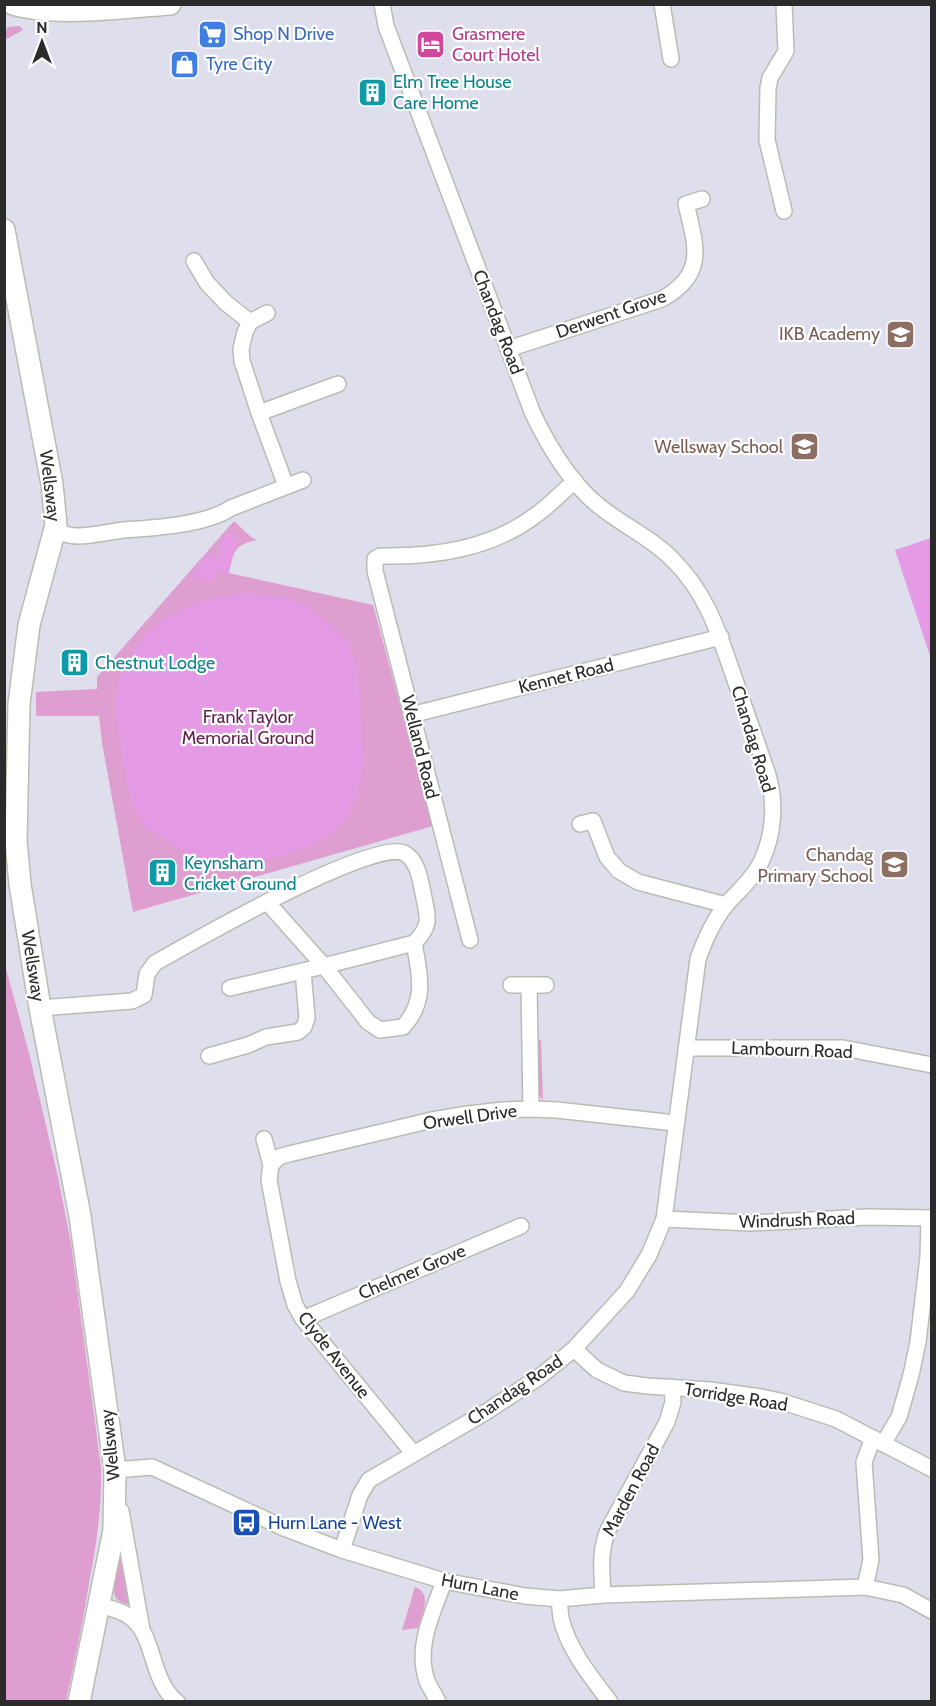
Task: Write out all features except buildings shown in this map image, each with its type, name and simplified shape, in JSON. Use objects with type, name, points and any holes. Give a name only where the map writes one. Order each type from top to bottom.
[{"type":"main road","points":[[13,4],[30,8],[76,10],[170,4]]},
{"type":"main road","name":"Wellsway","points":[[4,230],[55,506],[55,532],[29,625],[19,704],[16,841],[20,884],[40,1008],[80,1216],[116,1476],[114,1530],[79,1701]]},
{"type":"street","name":"Chandag Road","points":[[342,1550],[360,1496],[365,1485],[374,1476],[486,1412],[537,1378],[574,1349],[627,1291],[649,1255],[663,1219],[698,958],[713,924],[761,862],[769,838],[773,807],[768,775],[710,609],[672,559],[597,505],[550,449],[533,414],[386,26],[382,4]]},
{"type":"street","points":[[662,4],[671,59]]},
{"type":"street","points":[[783,4],[786,51],[770,78],[767,140],[784,211]]},
{"type":"street","name":"Derwent Grove","points":[[508,349],[662,299],[678,290],[693,270],[696,256],[696,244],[679,206],[702,199]]},
{"type":"street","points":[[195,261],[207,283],[226,303],[250,322]]},
{"type":"street","points":[[267,313],[250,322],[241,349],[242,362],[286,486]]},
{"type":"street","points":[[259,413],[338,384]]},
{"type":"street","points":[[55,532],[76,536],[146,530],[207,519],[303,480]]},
{"type":"street","name":"Welland Road","points":[[470,940],[375,571],[375,559],[380,556],[417,556],[473,547],[536,515],[575,481]]},
{"type":"street","name":"Kennet Road","points":[[411,715],[721,637]]},
{"type":"street","points":[[593,821],[607,857],[619,871],[638,882],[726,906]]},
{"type":"street","points":[[40,1008],[132,1002],[144,995],[147,974],[155,963],[267,902],[339,868],[388,851],[404,852],[411,858],[417,869],[429,918],[422,934],[414,943],[230,988]]},
{"type":"street","points":[[267,902],[324,966],[368,1022],[380,1030],[403,1027],[412,1017],[419,1000],[420,975],[414,943]]},
{"type":"street","points":[[208,1056],[248,1045],[266,1036],[298,1032],[304,1027],[307,1018],[303,971]]},
{"type":"street","points":[[511,985],[546,985]]},
{"type":"street","points":[[529,985],[531,1109]]},
{"type":"street","name":"Lambourn Road","points":[[686,1048],[843,1048],[932,1065]]},
{"type":"street","name":"Orwell Drive","points":[[271,1165],[279,1157],[289,1154],[432,1120],[468,1114],[531,1109],[557,1110],[675,1123]]},
{"type":"street","name":"Clyde Avenue","points":[[264,1139],[271,1165],[269,1180],[288,1281],[295,1305],[303,1319],[413,1453]]},
{"type":"street","name":"Windrush Road","points":[[663,1219],[751,1223],[867,1217],[930,1218]]},
{"type":"street","points":[[865,1587],[871,1560],[864,1462],[878,1441],[899,1418],[911,1375],[923,1303],[930,1218]]},
{"type":"street","name":"Chelmer Grove","points":[[303,1319],[521,1226]]},
{"type":"street","name":"Torridge Road","points":[[574,1349],[597,1370],[624,1383],[710,1390],[780,1401],[836,1419],[932,1469]]},
{"type":"street","name":"Marden Road","points":[[603,1595],[601,1557],[603,1543],[667,1422],[673,1402],[672,1387]]},
{"type":"street","name":"Hurn Lane","points":[[116,1476],[142,1467],[152,1467],[284,1528],[342,1550],[444,1581],[493,1591],[560,1599],[603,1595],[865,1587],[903,1595],[932,1611]]},
{"type":"street","points":[[116,1476],[142,1630],[162,1686],[177,1701]]},
{"type":"street","points":[[438,1701],[427,1681],[422,1654],[425,1636],[444,1581]]},
{"type":"street","points":[[560,1599],[561,1618],[567,1635],[584,1667],[610,1701]]},
{"type":"street","points":[[99,1605],[128,1615],[142,1630]]},
{"type":"green space","points":[[18,26],[23,30],[5,40],[5,31],[8,27]]},
{"type":"green space","name":"Frank Taylor Memorial Ground","points":[[234,521],[257,540],[244,544],[236,550],[229,573],[373,605],[433,826],[133,912],[99,716],[36,716],[36,692],[97,689],[97,677]]},
{"type":"green space","points":[[225,534],[238,537],[228,574],[216,570],[211,584],[194,577],[200,562],[210,555],[218,557]]},
{"type":"green space","points":[[932,538],[931,659],[895,550]]},
{"type":"green space","name":"Frank Taylor Memorial Ground","points":[[242,593],[281,596],[309,608],[349,644],[357,669],[364,762],[358,789],[349,813],[335,832],[310,847],[236,869],[218,868],[194,858],[145,827],[135,812],[129,793],[115,712],[117,690],[123,667],[148,632],[168,616],[207,599]]},
{"type":"green space","points":[[4,961],[29,1053],[71,1243],[101,1467],[100,1509],[95,1550],[66,1701],[5,1701]]},
{"type":"green space","points":[[535,1040],[541,1040],[543,1100],[537,1093]]},
{"type":"green space","points":[[119,1560],[123,1561],[129,1605],[116,1598],[115,1595],[114,1586]]},
{"type":"green space","points":[[415,1587],[424,1594],[425,1605],[422,1617],[418,1628],[402,1630]]},
{"type":"place","name":"Shop N Drive","points":[[212,34]]},
{"type":"place","name":"Grasmere Court Hotel","points":[[431,44]]},
{"type":"place","name":"Tyre City","points":[[185,64]]},
{"type":"place","name":"Elm Tree House Care Home","points":[[372,92]]},
{"type":"place","name":"IKB Academy","points":[[901,334]]},
{"type":"place","name":"Wellsway School","points":[[804,447]]},
{"type":"place","name":"Chestnut Lodge","points":[[74,663]]},
{"type":"place","name":"Chandag Primary School","points":[[894,865]]},
{"type":"place","name":"Keynsham Cricket Ground","points":[[163,873]]},
{"type":"place","name":"Hurn Lane - West","points":[[247,1523]]}]
